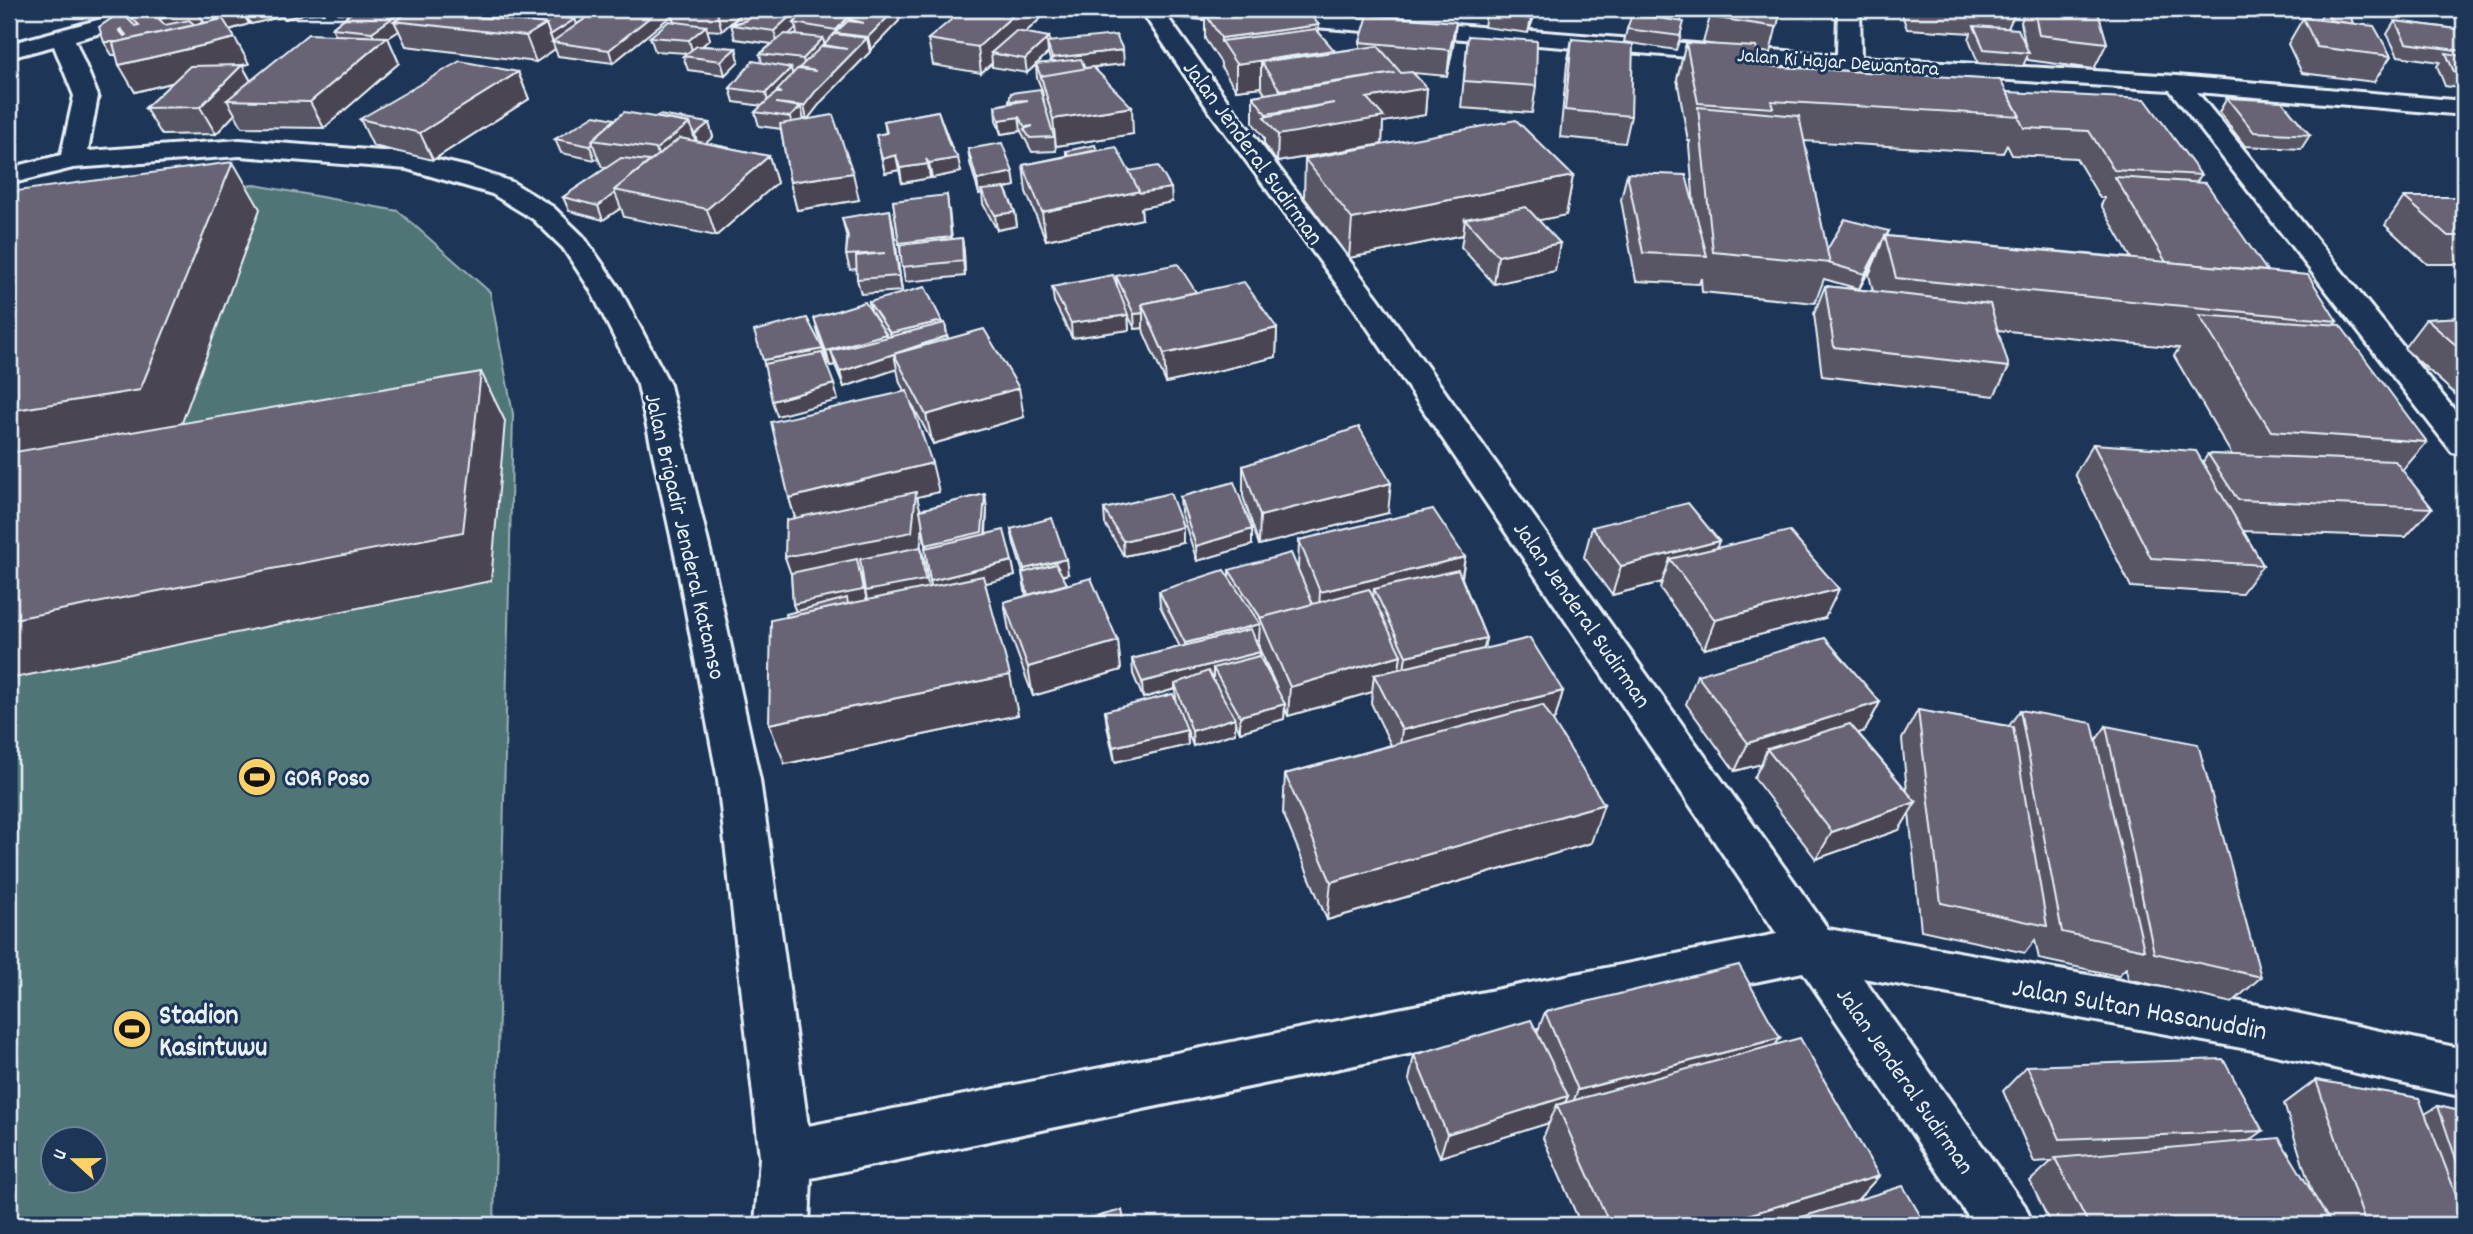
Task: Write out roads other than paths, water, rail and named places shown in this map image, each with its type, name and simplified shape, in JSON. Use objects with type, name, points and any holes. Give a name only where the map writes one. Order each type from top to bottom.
[{"type":"street","points":[[9,51],[162,9]]},
{"type":"street","name":"Jalan Jenderal Sudirman","points":[[1152,9],[1217,104],[1375,316],[2007,1225]]},
{"type":"street","name":"Jalan Ki Hajar Dewantara","points":[[1170,9],[1849,63],[2177,83],[2464,107]]},
{"type":"street","points":[[1849,9],[1849,63]]},
{"type":"street","points":[[62,37],[86,96],[73,160]]},
{"type":"street","points":[[2177,83],[2464,444]]},
{"type":"street","name":"Jalan Brigadir Jenderal Katamso","points":[[9,176],[73,160],[240,148],[407,161],[459,173],[502,188],[543,213],[573,242],[605,289],[653,386],[739,780],[786,1157],[782,1225]]},
{"type":"street","points":[[786,1157],[1815,948]]},
{"type":"street","name":"Jalan Sultan Hasanuddin","points":[[1815,948],[2258,1028],[2464,1073]]},
{"type":"place","name":"GOR Poso","points":[[257,777]]},
{"type":"place","name":"Stadion Kasintuwu","points":[[132,1029]]}]
